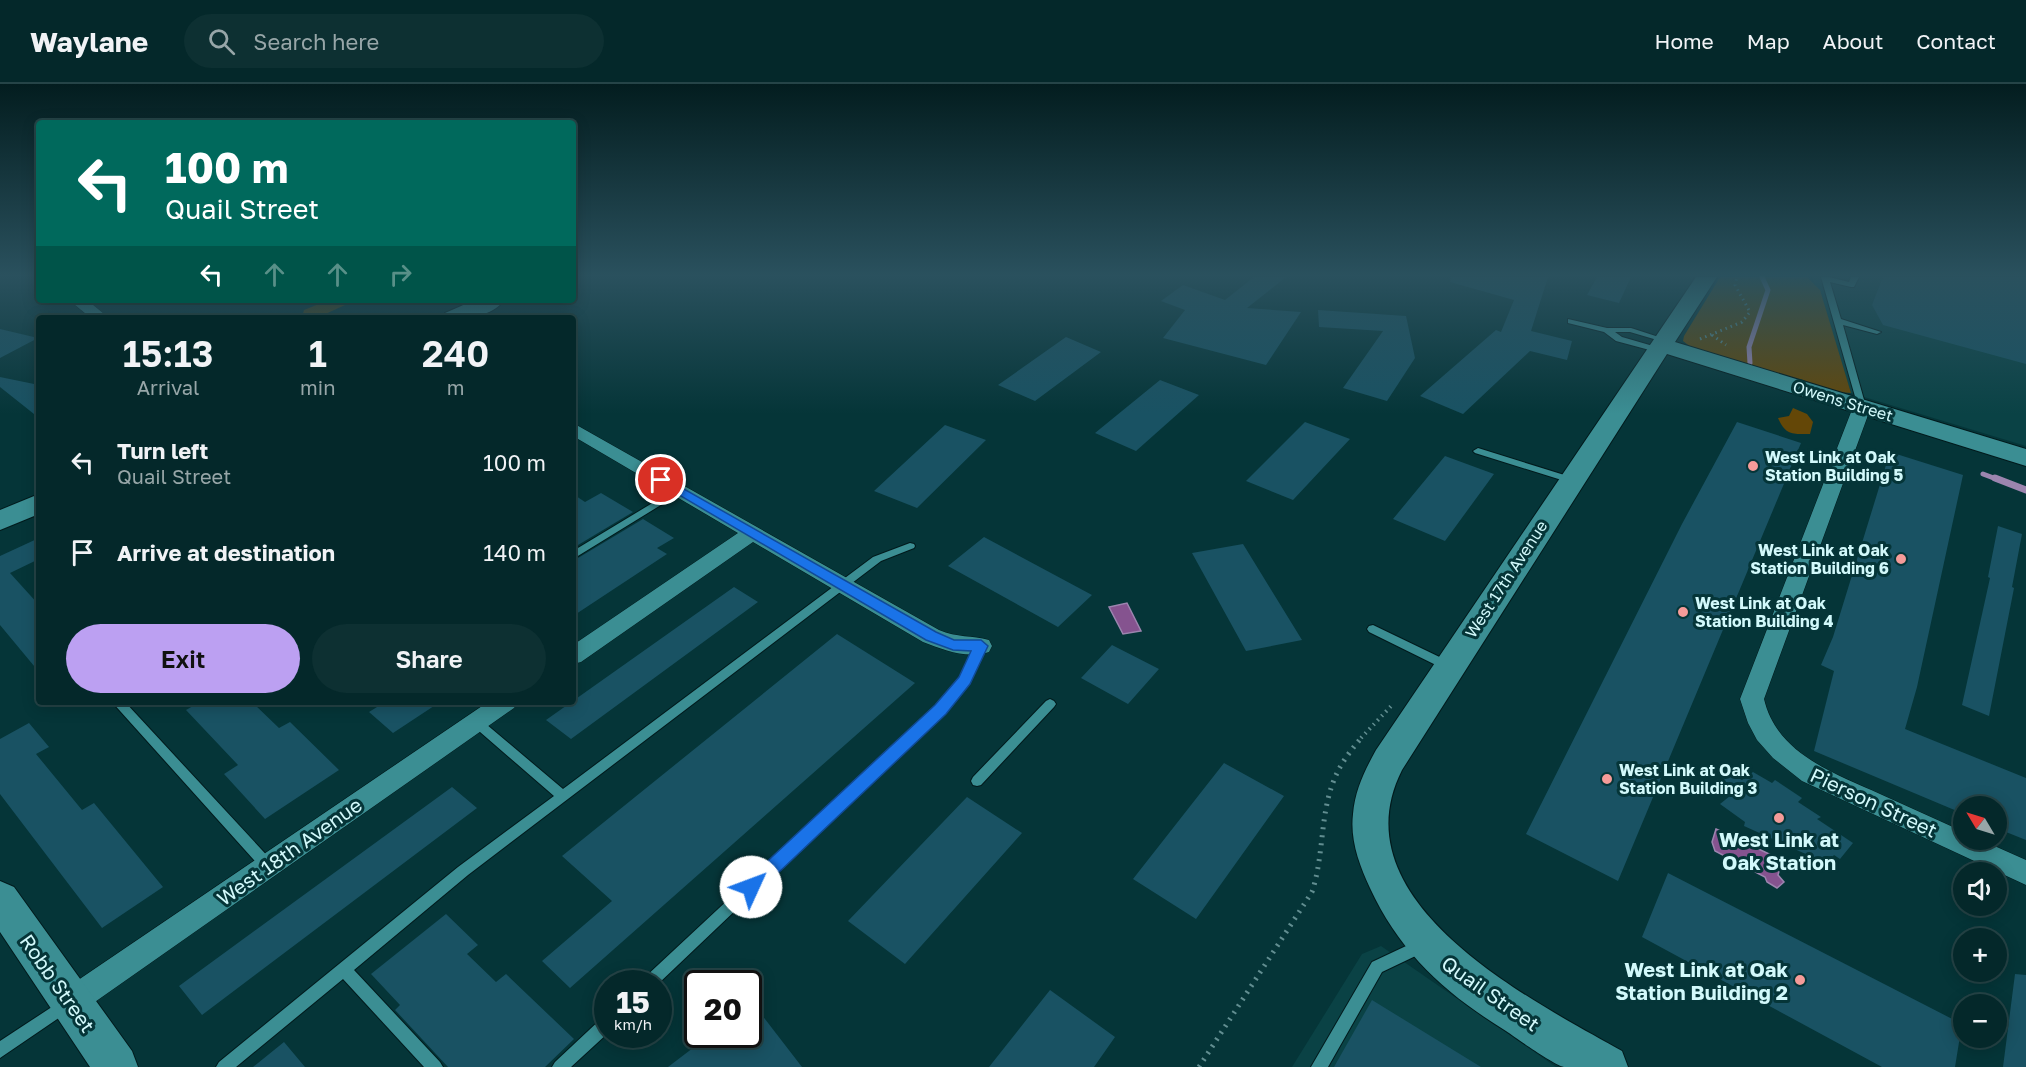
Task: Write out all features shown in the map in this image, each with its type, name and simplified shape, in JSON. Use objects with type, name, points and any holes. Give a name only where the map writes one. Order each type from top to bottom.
[{"type":"street","name":"West 17th Avenue","points":[[1394,898],[1376,859],[1370,816],[1374,791],[1384,768],[1676,323]]},
{"type":"street","name":"Owens Street","points":[[1661,345],[2026,458]]},
{"type":"street","name":"Pierson Street","points":[[1862,407],[1752,699],[1758,722],[1769,740],[1788,758],[1811,774],[2026,873]]},
{"type":"street","points":[[576,430],[931,636],[953,645],[981,646]]},
{"type":"street","points":[[0,521],[36,504]]},
{"type":"street","points":[[576,654],[752,533]]},
{"type":"street","name":"West 18th Avenue","points":[[72,1001],[502,705]]},
{"type":"street","name":"Quail Street","points":[[1394,898],[1426,944],[1467,981],[1606,1067]]},
{"type":"street","name":"Robb Street","points":[[0,899],[116,1067]]},
{"type":"lane","points":[[1578,323],[1607,330],[1619,339],[1661,345]]},
{"type":"lane","points":[[1839,323],[1862,407]]},
{"type":"lane","points":[[1845,323],[1877,332]]},
{"type":"lane","points":[[1478,451],[1571,480]]},
{"type":"lane","points":[[576,554],[679,490]]},
{"type":"lane","points":[[224,1067],[463,871],[877,559],[910,546]]},
{"type":"lane","points":[[1373,629],[1449,666]]},
{"type":"lane","points":[[663,970],[940,709],[965,680],[981,646]]},
{"type":"lane","points":[[977,781],[1050,704]]},
{"type":"lane","points":[[120,705],[268,866]]},
{"type":"lane","points":[[476,722],[563,796]]},
{"type":"lane","points":[[1319,1067],[1377,967],[1426,944]]},
{"type":"lane","points":[[344,970],[435,1067]]},
{"type":"lane","points":[[0,1050],[72,1001]]},
{"type":"lane","points":[[560,1067],[594,1035]]},
{"type":"path","points":[[1733,347],[1724,344],[1712,335],[1740,323]]},
{"type":"path","points":[[1199,1067],[1312,892],[1319,873],[1331,788],[1336,778],[1374,721],[1401,697]]},
{"type":"shaded area","points":[[1692,323],[1830,323],[1851,393],[1837,392],[1692,348],[1683,341]]},
{"type":"shaded area","points":[[1827,323],[2026,323],[2026,446],[1851,393]]},
{"type":"shaded area","points":[[1793,408],[1807,414],[1813,422],[1810,434],[1791,433],[1781,424],[1778,418],[1789,416]]},
{"type":"shaded area","points":[[1127,603],[1141,631],[1123,634],[1109,607]]},
{"type":"shaded area","points":[[1716,829],[1782,860],[1778,875],[1784,882],[1777,888],[1767,882],[1765,877],[1715,851],[1712,842]]},
{"type":"shaded area","points":[[1381,946],[1556,1067],[1292,1067],[1362,954]]},
{"type":"building","points":[[1175,323],[1294,323],[1266,365],[1163,338]]},
{"type":"building","points":[[1319,323],[1407,323],[1415,358],[1387,401],[1343,388],[1383,331],[1319,327]]},
{"type":"building","points":[[1505,323],[1534,323],[1531,331],[1572,341],[1567,360],[1530,351],[1463,414],[1420,396],[1496,330],[1501,332]]},
{"type":"building","points":[[1882,323],[2026,323],[2026,364]]},
{"type":"building","points":[[0,329],[36,338],[36,339],[0,358]]},
{"type":"building","points":[[1066,337],[1101,352],[1035,401],[998,385]]},
{"type":"building","points":[[0,377],[36,384],[36,416],[0,387]]},
{"type":"building","points":[[1160,380],[1199,395],[1136,451],[1095,433]]},
{"type":"building","points":[[1305,422],[1350,439],[1293,500],[1246,481]]},
{"type":"building","points":[[1737,422],[1801,443],[1618,881],[1526,834],[1682,524]]},
{"type":"building","points":[[945,425],[986,440],[917,508],[874,491]]},
{"type":"building","points":[[1890,452],[1963,475],[1917,687],[1905,729],[2026,778],[2026,840],[2007,832],[2007,796],[1953,796],[1953,809],[1814,751],[1834,671],[1821,665],[1833,637]]},
{"type":"building","points":[[1445,456],[1494,474],[1445,541],[1393,519]]},
{"type":"building","points":[[601,493],[633,512],[576,546],[576,496],[585,502]]},
{"type":"building","points":[[643,519],[674,538],[657,548],[667,554],[576,614],[576,559]]},
{"type":"building","points":[[1998,526],[2022,534],[1989,716],[1962,705],[1990,578],[1988,577]]},
{"type":"building","points":[[984,537],[1092,595],[1058,627],[948,566]]},
{"type":"building","points":[[36,539],[36,560],[10,573],[36,602],[36,668],[0,625],[0,556]]},
{"type":"building","points":[[1243,544],[1302,640],[1246,651],[1192,553]]},
{"type":"building","points":[[734,587],[758,602],[571,739],[546,720],[567,705],[576,705],[576,699]]},
{"type":"building","points":[[837,634],[915,683],[570,988],[542,961],[612,901],[562,856]]},
{"type":"building","points":[[1112,645],[1159,669],[1128,704],[1081,678]]},
{"type":"building","points":[[195,705],[255,705],[279,728],[290,722],[339,770],[265,819],[224,774],[238,765],[186,710]]},
{"type":"building","points":[[380,705],[435,705],[393,733],[369,712]]},
{"type":"building","points":[[29,723],[49,747],[36,754],[82,810],[94,803],[163,887],[102,928],[0,794],[0,739]]},
{"type":"building","points":[[1224,763],[1284,796],[1196,919],[1133,879]]},
{"type":"building","name":"West Link at Oak Station","points":[[1753,772],[1772,783],[1775,780],[1802,798],[1798,802],[1821,817],[1817,819],[1853,843],[1840,859],[1834,855],[1825,865],[1744,826],[1745,822],[1720,804],[1730,796],[1715,785],[1729,773],[1742,780]]},
{"type":"building","points":[[452,787],[477,808],[202,1015],[179,986]]},
{"type":"building","points":[[967,797],[1022,833],[905,964],[848,921]]},
{"type":"building","name":"West Link at Oak Station Building 2","points":[[1668,873],[1953,1019],[1953,1048],[1958,1048],[1955,1067],[1882,1067],[1642,937]]},
{"type":"building","points":[[446,914],[478,945],[467,954],[496,982],[506,974],[574,1039],[545,1067],[448,1067],[395,1010],[400,1005],[371,974]]},
{"type":"building","points":[[2015,974],[2026,975],[2026,1067],[2003,1067]]},
{"type":"building","points":[[1050,990],[1115,1037],[1094,1067],[989,1067]]},
{"type":"building","points":[[1372,1000],[1481,1067],[1334,1067]]},
{"type":"building","points":[[762,1015],[802,1067],[668,1067],[693,1048],[762,1048]]},
{"type":"building","points":[[284,1042],[305,1067],[253,1067]]},
{"type":"waterway","points":[[1750,363],[1749,347],[1757,323]]},
{"type":"waterway","points":[[1983,474],[1999,480]]},
{"type":"waterway","points":[[1995,478],[2026,490]]},
{"type":"place","name":"West Link at Oak Station Building 5","points":[[1753,466]]},
{"type":"place","name":"West Link at Oak Station Building 6","points":[[1901,559]]},
{"type":"place","name":"West Link at Oak Station Building 4","points":[[1683,612]]},
{"type":"place","name":"West Link at Oak Station Building 3","points":[[1607,779]]},
{"type":"place","name":"West Link at Oak Station","points":[[1779,818]]},
{"type":"place","name":"West Link at Oak Station Building 2","points":[[1800,980]]},
{"type":"route","points":[[661,480],[931,636],[953,645],[981,646],[965,680],[940,709],[751,887]]}]
